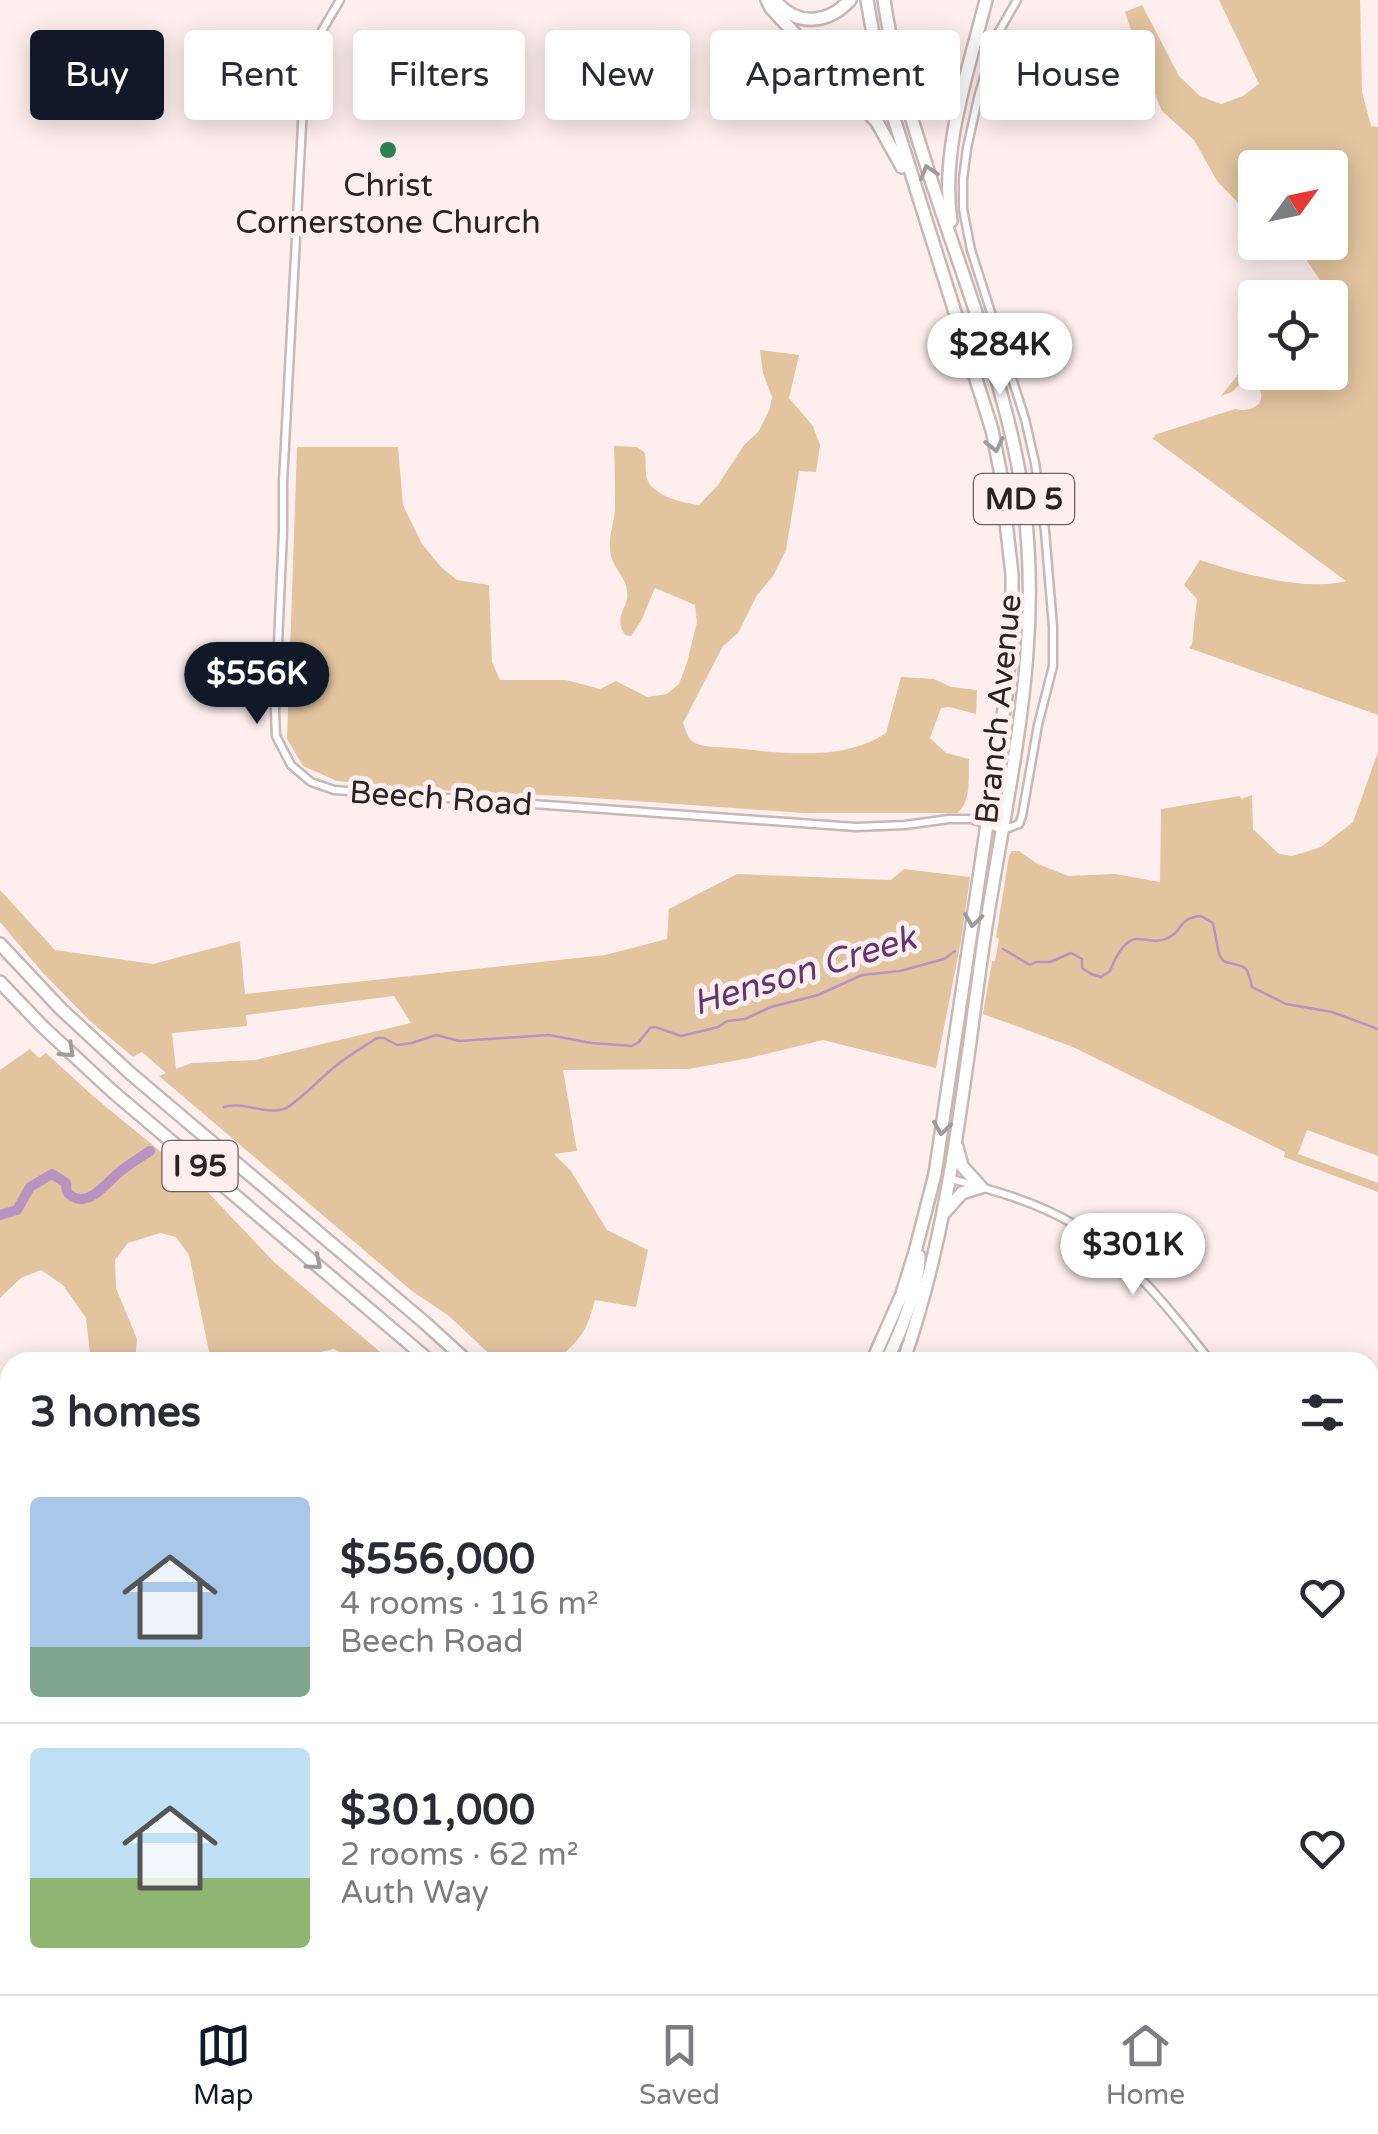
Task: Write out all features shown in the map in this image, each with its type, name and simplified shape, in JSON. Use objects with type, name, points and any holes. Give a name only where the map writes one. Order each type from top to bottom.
[{"type":"highway","points":[[771,0],[794,16],[819,20],[841,10],[850,0]]},
{"type":"highway","points":[[771,0],[786,24],[877,122],[902,165],[930,236]]},
{"type":"highway","name":"Branch Avenue","points":[[867,0],[880,74],[992,430],[1008,535],[1012,627],[1006,696],[935,1174],[902,1294],[876,1352]]},
{"type":"highway","name":"Branch Avenue","points":[[884,0],[899,77],[915,131],[1002,398],[1028,527],[1031,602],[1021,716],[950,1178],[920,1309],[905,1352]]},
{"type":"highway","points":[[960,264],[950,218],[948,166],[986,0]]},
{"type":"highway","name":"I 95","points":[[0,944],[130,1074],[457,1352]]},
{"type":"highway","name":"I 95","points":[[0,982],[112,1091],[419,1352]]},
{"type":"highway","points":[[941,1216],[962,1193],[982,1187],[962,1166],[956,1137]]},
{"type":"highway","points":[[890,1352],[919,1268],[918,1241]]},
{"type":"street","name":"Beech Road","points":[[340,0],[317,37],[308,64],[303,106],[282,482],[275,711],[276,736],[291,765],[320,786],[392,796],[837,826],[971,819],[1003,830]]},
{"type":"street","points":[[1003,830],[1018,824],[1022,816],[1053,666],[1053,627],[1036,464],[1011,370],[971,250],[963,209],[963,179],[986,70],[997,35],[1016,0]]},
{"type":"street","points":[[935,1174],[1054,1214],[1094,1238],[1149,1288],[1202,1352]]},
{"type":"shaded area","points":[[1219,0],[1360,0],[1362,92],[1371,126],[1378,127],[1378,715],[1189,648],[1197,599],[1184,585],[1200,560],[1293,583],[1346,581],[1152,438],[1235,409],[1254,407],[1261,398],[1259,390],[1348,390],[1348,280],[1320,280],[1306,260],[1348,260],[1348,150],[1238,150],[1238,203],[1217,181],[1194,140],[1162,111],[1155,94],[1155,30],[1131,30],[1125,12],[1142,5],[1179,76],[1200,96],[1221,104],[1243,96],[1259,84]]},
{"type":"shaded area","points":[[760,350],[799,355],[789,398],[813,426],[820,445],[816,472],[799,471],[786,550],[738,633],[723,646],[683,723],[686,732],[695,743],[709,747],[832,752],[886,733],[901,677],[934,679],[951,687],[977,690],[976,714],[941,708],[930,738],[946,753],[969,759],[967,796],[957,813],[804,813],[438,790],[337,781],[303,766],[287,739],[297,447],[398,447],[403,505],[422,544],[457,580],[489,585],[492,662],[500,680],[566,680],[600,689],[616,681],[647,697],[667,694],[679,684],[687,663],[697,622],[695,605],[655,588],[631,636],[621,628],[627,591],[610,550],[615,509],[614,446],[637,447],[645,453],[647,479],[655,490],[699,505],[759,431],[770,408],[772,397]]},
{"type":"shaded area","points":[[1238,374],[1238,386],[1221,396]]},
{"type":"shaded area","points":[[1378,752],[1378,1156],[1307,1130],[1298,1154],[1378,1183],[1378,1192],[1284,1157],[1285,1152],[1073,1047],[983,1014],[1012,851],[1068,876],[1115,874],[1160,882],[1161,809],[1252,795],[1253,829],[1279,854],[1292,856],[1321,847],[1353,822]]},
{"type":"shaded area","points":[[904,869],[970,877],[936,1068],[823,1040],[688,1069],[563,1070],[577,1151],[554,1154],[571,1171],[607,1230],[648,1250],[636,1307],[595,1300],[581,1335],[565,1352],[487,1352],[159,1076],[166,1073],[142,1052],[133,1057],[90,1021],[0,922],[0,890],[55,950],[153,964],[240,941],[245,994],[605,955],[667,939],[669,909],[737,874],[891,880]],"holes":[[[394,996],[411,1023],[255,1060],[192,1063],[176,1069],[172,1033],[247,1026],[246,1015]]]},
{"type":"shaded area","points":[[30,1049],[39,1058],[46,1053],[200,1184],[275,1263],[380,1352],[209,1352],[189,1255],[176,1237],[160,1233],[128,1243],[115,1260],[116,1288],[137,1339],[136,1352],[90,1352],[86,1318],[63,1285],[41,1270],[21,1278],[0,1298],[0,1070]]},
{"type":"waterway","name":"Henson Creek","points":[[1003,949],[1030,965],[1071,953],[1082,959],[1082,968],[1101,977],[1110,971],[1126,944],[1135,939],[1164,940],[1188,919],[1201,916],[1213,923],[1223,961],[1246,969],[1252,987],[1286,1004],[1332,1012],[1378,1029]]},
{"type":"waterway","name":"Henson Creek","points":[[224,1107],[284,1109],[377,1038],[397,1045],[436,1035],[459,1041],[549,1035],[632,1046],[650,1028],[681,1036],[718,1027],[818,995],[862,975],[900,971],[944,959],[955,951]]},
{"type":"waterway","name":"Henson Creek","points":[[0,1215],[17,1210],[30,1187],[52,1174],[66,1183],[70,1195],[86,1198],[150,1151]]},
{"type":"place","name":"Christ Cornerstone Church","points":[[388,150]]}]
